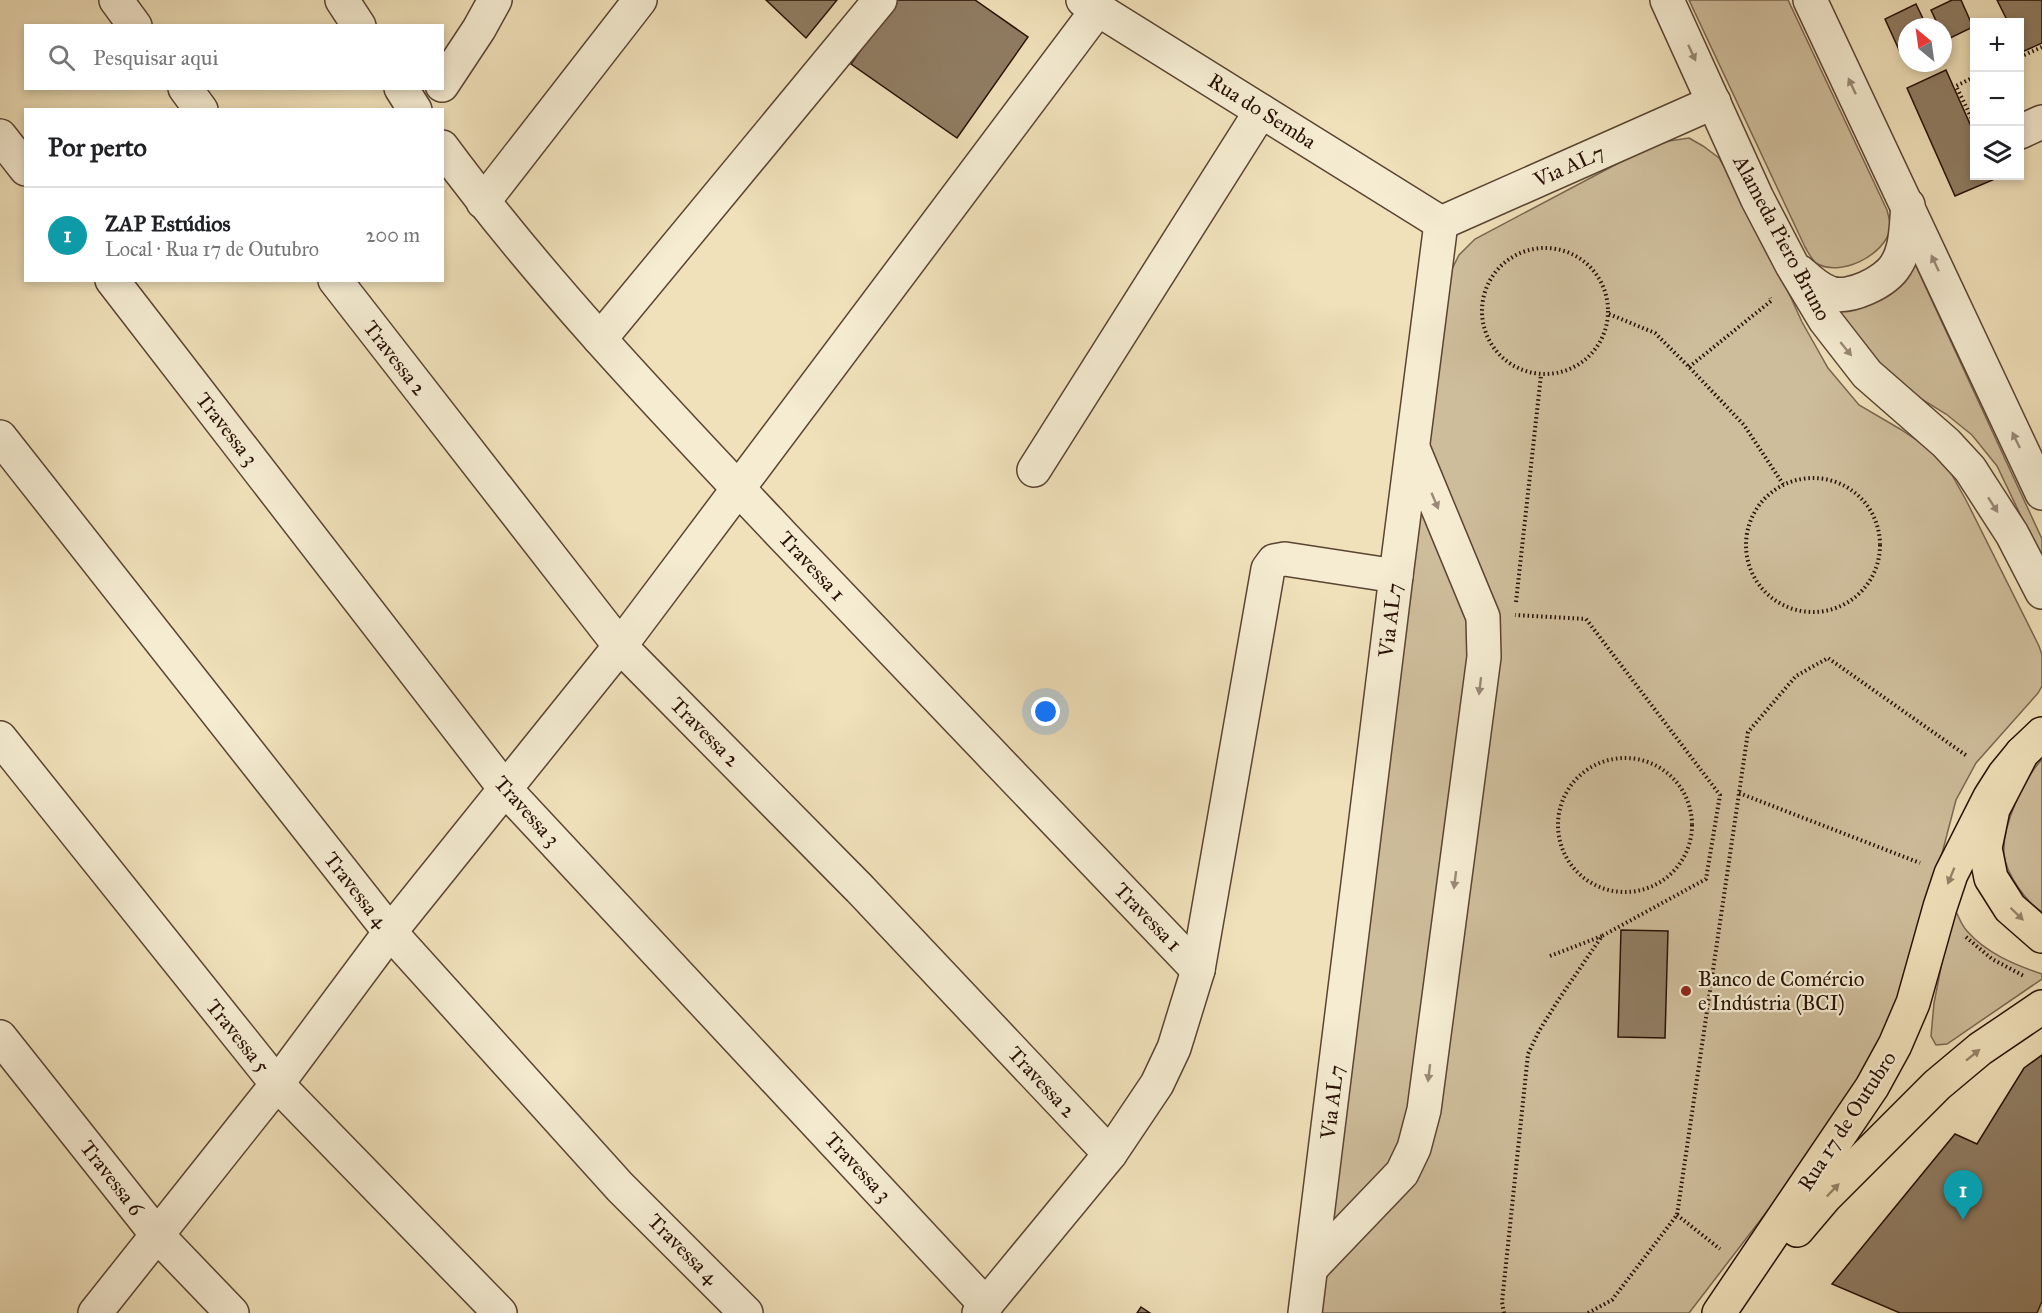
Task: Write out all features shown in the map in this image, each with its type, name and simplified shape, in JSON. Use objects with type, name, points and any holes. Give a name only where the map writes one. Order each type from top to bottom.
[{"type":"main road","name":"Rua 17 de Outubro","points":[[1719,1313],[1877,1079],[1913,1003],[1951,874],[1990,797],[2004,775],[2032,744]]},
{"type":"main road","points":[[2032,744],[1993,809],[1985,848],[1991,878],[2010,908],[2042,936]]},
{"type":"main road","name":"Rua 17 de Outubro","points":[[1726,1313],[1826,1197],[1937,1085],[1980,1049],[2031,996]]},
{"type":"street","points":[[116,0],[134,24]]},
{"type":"street","points":[[342,0],[358,24]]},
{"type":"street","points":[[444,82],[495,0]]},
{"type":"street","points":[[483,202],[640,0]]},
{"type":"street","points":[[600,339],[880,0]]},
{"type":"street","name":"Alameda Piero Bruno","points":[[1667,0],[1757,198],[1792,265],[1825,320],[1867,374],[1946,443],[1970,469],[2012,534],[2042,592]]},
{"type":"street","points":[[1810,0],[2042,493]]},
{"type":"street","points":[[95,1313],[277,1084],[390,932],[620,646],[1090,5]]},
{"type":"street","name":"Rua do Semba","points":[[1090,5],[1441,223]]},
{"type":"street","points":[[186,90],[200,108]]},
{"type":"street","points":[[402,90],[414,108]]},
{"type":"street","points":[[428,108],[439,90]]},
{"type":"street","name":"Via AL7","points":[[1305,1313],[1441,223],[1714,102]]},
{"type":"street","points":[[1034,470],[1261,111]]},
{"type":"street","points":[[2024,130],[2042,122]]},
{"type":"street","points":[[0,136],[24,166]]},
{"type":"street","name":"Travessa 1","points":[[444,150],[483,202],[600,339],[738,488],[1198,970]]},
{"type":"street","points":[[1792,265],[1817,287],[1833,294],[1853,293],[1877,283],[1896,266],[1904,247],[1908,205]]},
{"type":"street","name":"Travessa 3","points":[[114,282],[506,790],[982,1309]]},
{"type":"street","name":"Travessa 2","points":[[337,282],[620,646],[860,889],[1110,1154]]},
{"type":"street","name":"Travessa 4","points":[[0,437],[390,932],[620,1187],[746,1313]]},
{"type":"street","points":[[1312,1267],[1402,1173],[1414,1148],[1426,1099],[1484,657],[1483,617],[1412,447]]},
{"type":"street","points":[[982,1309],[1110,1154],[1157,1084],[1174,1047],[1198,970],[1268,569],[1274,561],[1285,559],[1396,576]]},
{"type":"street","points":[[2032,744],[2042,724]]},
{"type":"street","name":"Travessa 5","points":[[0,738],[277,1084],[500,1313]]},
{"type":"street","name":"Travessa 6","points":[[0,1037],[158,1236],[232,1313]]},
{"type":"path","points":[[2024,55],[2042,47]]},
{"type":"path","points":[[1970,79],[1956,86],[1970,115]]},
{"type":"path","points":[[1547,247],[1567,251],[1585,261],[1599,275],[1607,294],[1610,314],[1605,333],[1595,351],[1580,365],[1561,372],[1541,375],[1522,370],[1504,361],[1491,346],[1484,328],[1481,308],[1485,289],[1495,272],[1509,258],[1527,250],[1547,247]]},
{"type":"path","points":[[1689,367],[1771,301],[1766,290]]},
{"type":"path","points":[[1610,314],[1655,333],[1744,425],[1783,484]]},
{"type":"path","points":[[1515,615],[1541,375]]},
{"type":"path","points":[[1806,478],[1830,479],[1851,489],[1868,506],[1878,527],[1880,550],[1874,573],[1861,592],[1844,605],[1824,612],[1803,612],[1783,606],[1765,593],[1752,576],[1746,557],[1746,536],[1752,515],[1764,498],[1783,484],[1806,478]]},
{"type":"path","points":[[1508,615],[1586,619],[1720,795],[1706,879],[1602,936],[1550,956]]},
{"type":"path","points":[[1588,1313],[1612,1300],[1677,1215],[1748,732],[1796,676],[1828,658],[1967,756]]},
{"type":"path","points":[[1623,757],[1644,759],[1663,768],[1678,783],[1690,803],[1693,827],[1689,850],[1676,870],[1657,884],[1635,892],[1611,891],[1589,883],[1572,867],[1561,848],[1557,828],[1559,807],[1569,788],[1583,772],[1602,761],[1623,757]]},
{"type":"path","points":[[1739,792],[1924,865]]},
{"type":"path","points":[[1940,907],[1971,942],[1992,959],[2013,972],[2029,978],[2031,996]]},
{"type":"path","points":[[1504,1313],[1502,1302],[1528,1054],[1558,999],[1602,936]]},
{"type":"path","points":[[1677,1215],[1720,1249]]},
{"type":"shaded area","points":[[1689,0],[1788,0],[1887,210],[1890,229],[1886,239],[1871,255],[1849,266],[1837,268],[1816,263],[1812,258]]},
{"type":"shaded area","points":[[1689,138],[1719,158],[1759,228],[1802,322],[1828,368],[1859,405],[1942,457],[2039,646],[2042,655],[2042,686],[1976,763],[1956,800],[1907,987],[1868,1064],[1818,1145],[1689,1313],[1317,1313],[1450,273],[1459,255],[1475,239],[1647,148]]},
{"type":"shaded area","points":[[1915,264],[2042,539],[2042,560],[1997,466],[1972,435],[1946,414],[1876,371],[1831,305]]},
{"type":"shaded area","points":[[2042,759],[2042,912],[2018,887],[2006,862],[2004,842],[2015,804]]},
{"type":"shaded area","points":[[1953,906],[1965,929],[1983,946],[2011,962],[2042,974],[2042,979],[1947,1044],[1936,1045],[1931,1036],[1934,1003]]},
{"type":"building","points":[[766,0],[837,0],[806,38]]},
{"type":"building","points":[[895,0],[975,0],[1028,37],[957,138],[851,64]]},
{"type":"building","points":[[1952,0],[1961,0],[1970,20],[1970,28],[1952,37],[1952,18],[1935,18],[1931,10]]},
{"type":"building","points":[[1997,0],[2042,0],[2042,43],[2024,51],[2024,18],[2006,18]]},
{"type":"building","points":[[1916,4],[1923,18],[1898,18],[1898,48],[1885,19]]},
{"type":"building","points":[[1942,72],[1947,72],[1970,124],[1970,180],[1993,180],[1955,196],[1907,88]]},
{"type":"building","points":[[1621,930],[1668,931],[1665,1038],[1618,1037]]},
{"type":"building","points":[[2042,1055],[2042,1301],[2037,1313],[1900,1313],[1832,1284],[1955,1134],[1977,1144],[2024,1068]]},
{"type":"building","points":[[1141,1307],[1150,1313],[1137,1313]]},
{"type":"place","name":"Banco de Comércio e Indústria (BCI)","points":[[1686,991]]},
{"type":"place","name":"ZAP Estúdios","points":[[1963,1220]]}]
